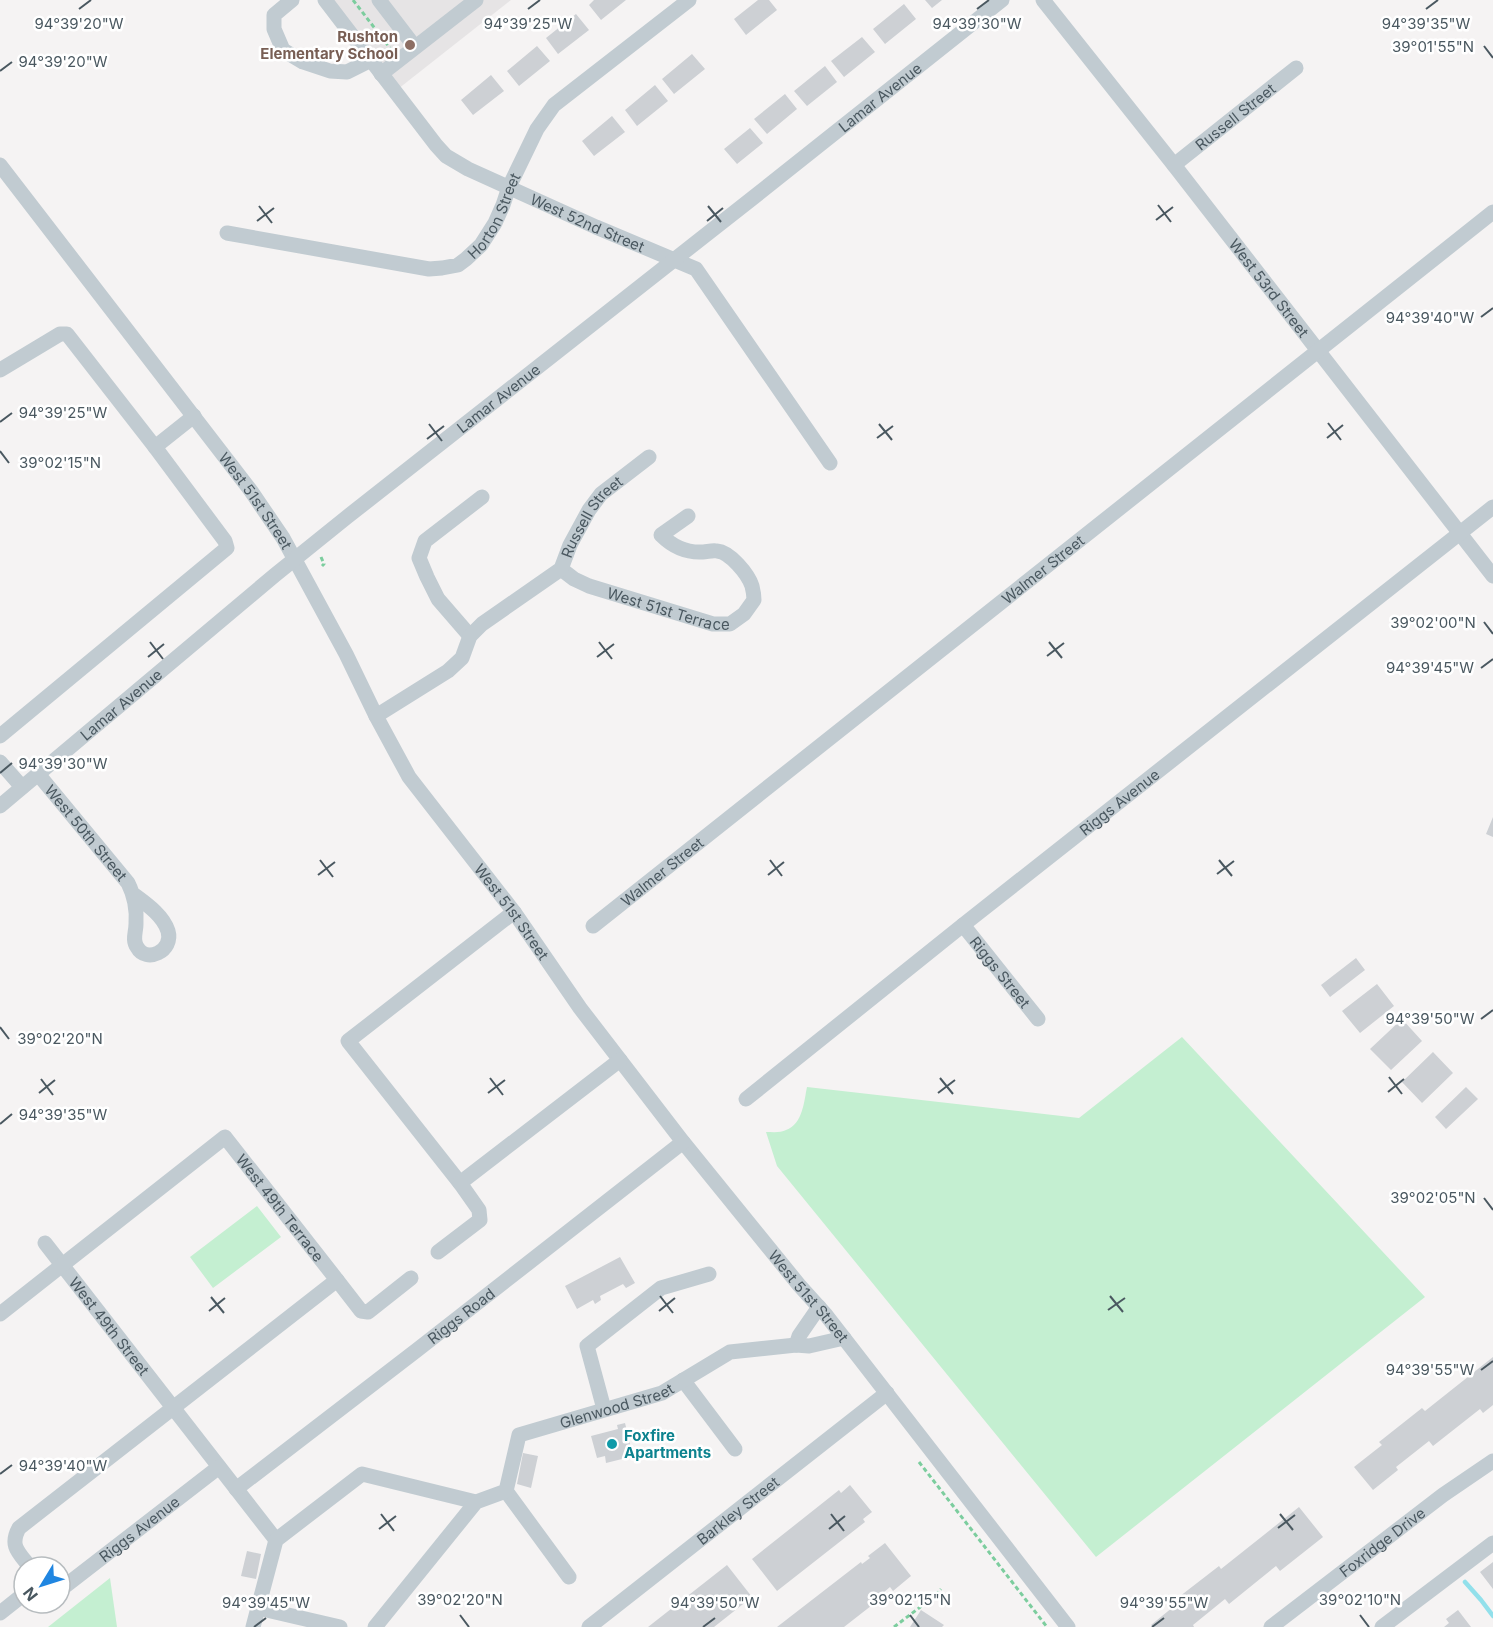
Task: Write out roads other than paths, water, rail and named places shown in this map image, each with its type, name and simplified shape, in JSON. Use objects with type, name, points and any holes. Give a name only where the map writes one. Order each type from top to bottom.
[{"type":"street","points":[[292,0],[274,15],[274,29],[283,50],[303,62],[330,70],[347,72],[371,60]]},
{"type":"street","name":"West 52nd Street","points":[[325,0],[446,156],[468,170],[693,267],[699,272],[830,463]]},
{"type":"street","points":[[379,0],[415,47]]},
{"type":"street","points":[[381,74],[476,0]]},
{"type":"street","name":"Horton Street","points":[[227,233],[429,269],[458,265],[481,245],[495,223],[509,187],[537,129],[554,105],[689,0]]},
{"type":"street","name":"Lamar Avenue","points":[[0,806],[357,509],[1002,0]]},
{"type":"street","name":"West 53rd Street","points":[[1043,0],[1319,350],[1493,576]]},
{"type":"street","name":"Russell Street","points":[[1174,165],[1296,68]]},
{"type":"street","name":"West 51st Street","points":[[0,165],[251,491],[283,538],[409,777],[514,912],[575,1001],[683,1142],[844,1338],[1068,1627]]},
{"type":"street","name":"Walmer Street","points":[[593,926],[1493,212]]},
{"type":"street","points":[[0,370],[60,334],[67,334],[155,447],[225,541],[227,548],[0,736]]},
{"type":"street","points":[[155,447],[194,416]]},
{"type":"street","name":"Russell Street","points":[[376,716],[448,671],[462,658],[470,636],[482,624],[561,569],[570,545],[589,510],[601,494],[648,458]]},
{"type":"street","points":[[470,636],[438,599],[419,558],[425,541],[482,497]]},
{"type":"street","name":"Riggs Avenue","points":[[746,1100],[1493,507]]},
{"type":"street","name":"West 51st Terrace","points":[[561,569],[574,579],[589,586],[713,624],[730,624],[744,615],[754,600],[752,586],[743,571],[728,556],[717,551],[687,552],[670,544],[661,535],[688,516]]},
{"type":"street","points":[[0,762],[22,787]]},
{"type":"street","name":"West 50th Street","points":[[38,774],[122,874],[133,894]]},
{"type":"street","points":[[438,1252],[480,1220],[479,1210],[348,1041],[514,912]]},
{"type":"street","name":"Riggs Street","points":[[963,926],[1038,1019]]},
{"type":"street","points":[[460,1183],[620,1060]]},
{"type":"street","name":"West 49th Terrace","points":[[62,1265],[225,1137],[337,1280]]},
{"type":"street","name":"Riggs Road","points":[[236,1489],[683,1142]]},
{"type":"street","name":"West 49th Street","points":[[45,1243],[276,1540]]},
{"type":"street","points":[[0,1314],[62,1265]]},
{"type":"street","points":[[604,1409],[587,1346],[661,1288],[709,1274]]},
{"type":"street","points":[[21,1555],[14,1545],[19,1528],[337,1280],[361,1311],[368,1312],[411,1278]]},
{"type":"street","points":[[796,1345],[819,1307]]},
{"type":"street","name":"Glenwood Street","points":[[506,1491],[519,1435],[662,1393],[730,1352],[796,1345],[809,1346],[844,1338]]},
{"type":"street","points":[[683,1380],[735,1449]]},
{"type":"street","name":"Barkley Street","points":[[589,1627],[887,1393]]},
{"type":"street","name":"Foxridge Drive","points":[[1271,1627],[1443,1495],[1493,1461]]},
{"type":"street","name":"Riggs Avenue","points":[[72,1581],[219,1467]]},
{"type":"street","points":[[253,1627],[276,1540],[362,1474],[476,1502]]},
{"type":"street","points":[[375,1627],[476,1502],[506,1491],[568,1577]]},
{"type":"street","points":[[1382,1627],[1493,1543]]},
{"type":"street","points":[[0,1613],[12,1604]]},
{"type":"street","points":[[258,1608],[340,1627]]},
{"type":"waterway","points":[[1465,1582],[1493,1616]]},
{"type":"place","name":"Rushton Elementary School","points":[[410,45]]},
{"type":"place","name":"Foxfire Apartments","points":[[612,1444]]}]
